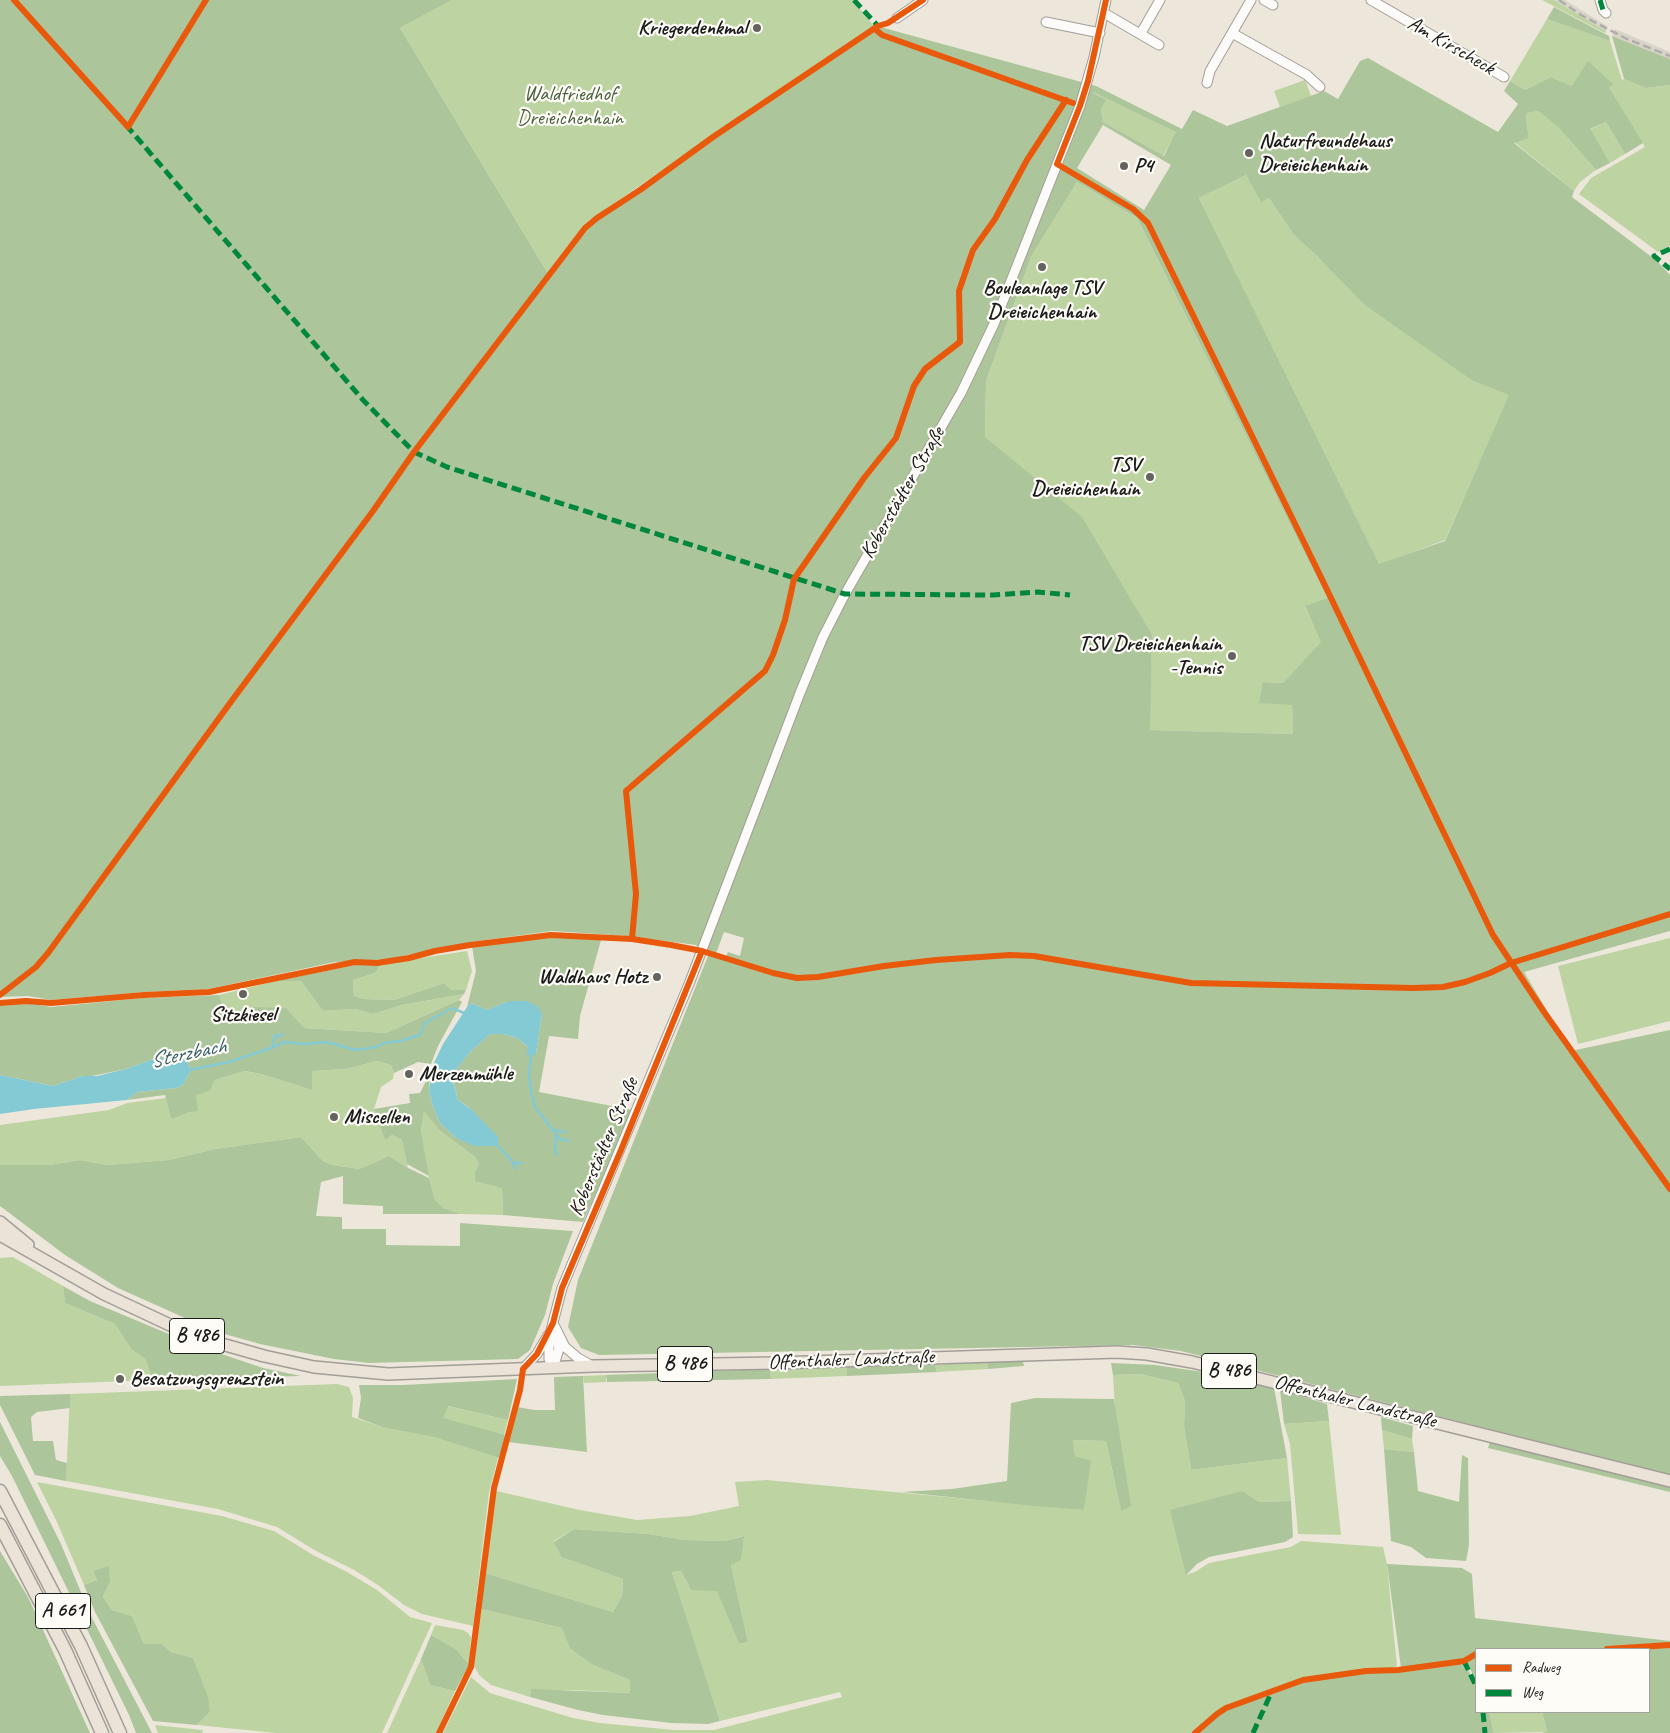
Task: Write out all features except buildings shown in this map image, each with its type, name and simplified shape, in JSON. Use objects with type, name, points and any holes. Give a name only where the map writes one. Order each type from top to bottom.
[{"type":"highway","name":"A 661","points":[[0,1492],[81,1646],[120,1733]]},
{"type":"highway","name":"A 661","points":[[0,1526],[65,1650],[102,1733]]},
{"type":"main road","name":"Offenthaler Landstraße","points":[[0,1222],[40,1256]]},
{"type":"main road","name":"Offenthaler Landstraße","points":[[0,1235],[133,1309],[211,1341],[264,1356],[314,1367],[371,1373],[1117,1352],[1147,1354],[1201,1364],[1670,1481]]},
{"type":"street","points":[[897,18],[923,0]]},
{"type":"street","name":"Koberstädter Straße","points":[[554,1324],[562,1288],[689,984],[783,735],[823,637],[872,545],[961,393],[994,324],[1080,106],[1100,33],[1105,0]]},
{"type":"street","points":[[1141,34],[1160,0]]},
{"type":"street","points":[[1208,82],[1210,71],[1251,0]]},
{"type":"street","points":[[1264,0],[1273,5]]},
{"type":"street","name":"Am Kirscheck","points":[[1371,0],[1504,77]]},
{"type":"street","points":[[1600,0],[1606,13]]},
{"type":"street","points":[[1104,13],[1159,44]]},
{"type":"street","points":[[1046,22],[1100,33]]},
{"type":"street","points":[[1232,33],[1307,75],[1320,86]]},
{"type":"street","points":[[554,1324],[565,1347],[578,1358],[593,1366]]},
{"type":"street","points":[[553,1368],[559,1349],[554,1324]]},
{"type":"street","points":[[523,1369],[537,1354],[554,1324]]},
{"type":"shaded area","points":[[1554,0],[1565,0],[1607,26],[1606,31]]},
{"type":"shaded area","points":[[1615,29],[1670,52],[1670,59],[1612,36]]},
{"type":"green space","points":[[0,0],[452,0],[400,28],[547,272],[587,223],[873,25],[1096,86],[1182,129],[1193,110],[1227,126],[1324,91],[1338,99],[1360,61],[1368,58],[1498,132],[1518,104],[1504,91],[1510,81],[1525,90],[1551,77],[1572,86],[1588,61],[1614,85],[1609,87],[1643,143],[1625,154],[1606,122],[1590,129],[1610,163],[1596,170],[1558,127],[1538,111],[1527,113],[1529,138],[1514,143],[1574,191],[1572,197],[1657,261],[1670,275],[1670,931],[1524,972],[1571,1051],[1670,1030],[1670,1475],[1181,1351],[1133,1345],[599,1355],[581,1348],[568,1327],[578,1280],[708,956],[696,945],[628,936],[552,931],[471,942],[383,960],[335,962],[208,989],[51,1000],[28,996],[0,997]],"holes":[[[1093,92],[1176,132],[1164,156],[1103,122],[1101,109],[1106,100]],[[1103,125],[1171,165],[1144,210],[1077,168]],[[1246,175],[1261,202],[1269,198],[1294,235],[1365,305],[1473,381],[1509,395],[1445,541],[1379,564],[1199,198]],[[1077,182],[1137,218],[1327,598],[1305,606],[1321,642],[1283,683],[1263,682],[1259,703],[1292,705],[1293,734],[1150,730],[1152,635],[1082,517],[985,437],[986,381],[1031,257]],[[724,932],[744,938],[740,956],[728,952],[725,959],[715,956]]]},
{"type":"green space","name":"Waldfriedhof Dreieichenhain","points":[[452,0],[853,0],[873,25],[587,222],[547,272],[400,28]]},
{"type":"green space","points":[[1542,0],[1554,0],[1606,31],[1605,33]]},
{"type":"green space","points":[[1554,7],[1609,36],[1610,41],[1547,19]]},
{"type":"green space","points":[[1547,19],[1610,41],[1622,80],[1624,79],[1646,88],[1670,85],[1670,246],[1658,252],[1579,194],[1591,178],[1645,147],[1609,87],[1614,85],[1572,86],[1551,77],[1525,90],[1510,81]]},
{"type":"green space","points":[[1612,36],[1670,59],[1670,85],[1646,88],[1624,79]]},
{"type":"green space","points":[[1305,80],[1311,96],[1280,107],[1274,91]]},
{"type":"green space","points":[[1093,92],[1177,132],[1163,156],[1103,122],[1101,109]]},
{"type":"green space","points":[[1538,111],[1558,127],[1596,170],[1580,182],[1574,191],[1514,142],[1529,138],[1527,113]]},
{"type":"green space","points":[[1606,122],[1625,154],[1610,163],[1589,130]]},
{"type":"green space","points":[[1246,175],[1261,201],[1269,198],[1294,235],[1318,257],[1473,381],[1510,395],[1445,540],[1379,565],[1199,198]]},
{"type":"green space","name":"TSV Dreieichenhain","points":[[1077,182],[1137,218],[1327,598],[1305,607],[1322,642],[1283,683],[1263,682],[1292,705],[1293,734],[1149,730],[1152,635],[985,438],[986,381],[1031,257]]},
{"type":"green space","points":[[549,937],[601,940],[580,1016],[578,1039],[549,1036],[539,1092],[633,1110],[583,1222],[503,1215],[502,1188],[475,1181],[475,1172],[479,1164],[475,1157],[439,1130],[424,1111],[421,1130],[429,1176],[407,1164],[402,1140],[392,1135],[385,1140],[374,1109],[410,1103],[409,1094],[420,1093],[430,1075],[429,1091],[440,1123],[456,1138],[471,1109],[458,1100],[453,1081],[455,1071],[471,1051],[490,1034],[504,1034],[517,1038],[536,1054],[542,1014],[506,1002],[487,1010],[471,1003],[467,1007],[476,971],[472,946]]},
{"type":"green space","points":[[1670,938],[1670,1021],[1578,1044],[1558,966]]},
{"type":"green space","points":[[467,951],[472,971],[466,990],[451,990],[444,983],[394,1000],[364,999],[354,996],[353,980],[375,973],[381,964]]},
{"type":"green space","points":[[360,964],[381,964],[375,973],[353,980],[354,996],[364,999],[394,1000],[444,983],[451,990],[466,990],[464,994],[402,1005],[373,1014],[355,1009],[323,1011],[301,981],[276,981]]},
{"type":"green space","points":[[276,981],[301,981],[323,1011],[355,1009],[373,1014],[402,1005],[464,994],[459,1000],[386,1033],[304,1028],[244,1017],[225,1016],[219,995]]},
{"type":"green space","points":[[219,995],[226,1016],[243,1017],[251,1007],[286,1008],[304,1028],[386,1033],[459,1000],[462,1002],[438,1046],[431,1064],[418,1062],[394,1073],[391,1065],[377,1061],[346,1069],[312,1071],[312,1090],[245,1071],[215,1080],[210,1091],[196,1095],[198,1111],[175,1118],[171,1118],[165,1095],[127,1100],[137,1092],[176,1088],[183,1085],[191,1070],[187,1062],[153,1059],[126,1069],[83,1076],[53,1086],[0,1075],[0,1006],[26,1003],[51,1007],[143,998]]},
{"type":"green space","points":[[377,1061],[391,1065],[394,1073],[393,1079],[381,1087],[374,1109],[385,1139],[392,1135],[402,1140],[408,1168],[389,1156],[359,1169],[333,1165],[323,1161],[301,1137],[215,1149],[169,1160],[107,1165],[80,1160],[49,1165],[0,1165],[0,1125],[109,1110],[127,1103],[166,1098],[171,1117],[175,1118],[190,1112],[196,1094],[210,1091],[215,1080],[245,1071],[312,1090],[312,1071],[346,1069]]},
{"type":"green space","points":[[424,1110],[439,1130],[475,1157],[479,1164],[475,1172],[502,1188],[503,1215],[460,1214],[442,1208],[435,1200],[429,1178],[421,1130]]},
{"type":"green space","points":[[301,1137],[323,1161],[333,1165],[359,1169],[389,1156],[429,1178],[435,1200],[443,1208],[460,1214],[383,1214],[383,1206],[343,1204],[343,1176],[321,1182],[316,1216],[342,1217],[342,1229],[386,1229],[386,1245],[460,1246],[460,1223],[573,1231],[553,1284],[545,1315],[530,1350],[518,1359],[369,1363],[334,1359],[260,1344],[214,1331],[118,1288],[65,1255],[0,1206],[0,1165],[49,1165],[80,1160],[107,1165],[169,1160],[215,1149]]},
{"type":"green space","points":[[13,1257],[63,1286],[65,1303],[115,1324],[131,1349],[145,1359],[153,1380],[0,1386],[0,1258]]},
{"type":"green space","points":[[63,1286],[90,1301],[195,1345],[263,1368],[301,1376],[153,1380],[145,1359],[131,1349],[115,1324],[65,1303]]},
{"type":"green space","points":[[987,1361],[988,1369],[937,1372],[935,1365]]},
{"type":"green space","points":[[987,1361],[1023,1361],[1024,1366],[988,1369]]},
{"type":"green space","points":[[1111,1363],[1155,1365],[1217,1374],[1274,1388],[1287,1458],[1191,1470],[1184,1426],[1185,1401],[1178,1383],[1140,1374],[1113,1375]]},
{"type":"green space","points":[[935,1365],[937,1372],[847,1376],[847,1367]]},
{"type":"green space","points":[[847,1367],[847,1376],[771,1379],[770,1369]]},
{"type":"green space","points":[[770,1369],[771,1379],[607,1382],[606,1375]]},
{"type":"green space","points":[[1140,1374],[1178,1383],[1185,1401],[1184,1426],[1191,1470],[1287,1458],[1291,1501],[1259,1502],[1242,1492],[1186,1575],[1195,1572],[1209,1563],[1291,1547],[1301,1541],[1383,1547],[1387,1564],[1397,1667],[1303,1680],[1226,1708],[1194,1733],[443,1733],[471,1677],[490,1693],[573,1718],[600,1723],[674,1730],[714,1730],[842,1697],[840,1692],[720,1721],[672,1572],[681,1571],[691,1590],[717,1590],[739,1644],[748,1642],[731,1565],[743,1536],[724,1541],[685,1540],[649,1534],[574,1529],[554,1541],[561,1557],[623,1579],[622,1596],[613,1612],[485,1573],[496,1491],[580,1510],[637,1520],[690,1516],[739,1506],[735,1482],[767,1480],[1084,1510],[1090,1460],[1075,1456],[1073,1440],[1106,1441],[1121,1511],[1113,1375]]},
{"type":"green space","points":[[606,1375],[606,1382],[584,1383],[583,1376]]},
{"type":"green space","points":[[583,1376],[587,1452],[508,1442],[517,1407],[534,1410],[555,1410],[554,1377]]},
{"type":"green space","points":[[517,1379],[508,1420],[448,1406],[443,1418],[505,1435],[500,1458],[435,1437],[382,1427],[358,1418],[361,1398],[359,1385],[403,1385]]},
{"type":"green space","points":[[337,1384],[349,1387],[353,1398],[352,1417],[382,1427],[447,1406],[508,1420],[489,1492],[473,1626],[422,1614],[404,1605],[354,1570],[316,1551],[277,1527],[218,1509],[66,1481],[70,1394]]},
{"type":"green space","points":[[1280,1390],[1327,1404],[1329,1421],[1284,1424]]},
{"type":"green space","points":[[70,1394],[70,1408],[37,1412],[31,1417],[33,1441],[53,1441],[56,1460],[67,1463],[66,1481],[35,1475],[0,1405],[0,1396]]},
{"type":"green space","points":[[1035,1398],[1114,1399],[1131,1506],[1121,1511],[1106,1441],[1073,1440],[1075,1456],[1091,1460],[1084,1510],[902,1492],[952,1489],[1007,1481],[1011,1403]]},
{"type":"green space","points":[[1381,1417],[1413,1426],[1412,1439],[1382,1430]]},
{"type":"green space","points":[[1329,1421],[1341,1535],[1298,1534],[1290,1444],[1284,1424]]},
{"type":"green space","points":[[0,1422],[61,1544],[90,1614],[152,1733],[136,1733],[129,1715],[12,1476],[0,1456]]},
{"type":"green space","points":[[1382,1430],[1412,1439],[1414,1452],[1384,1449]]},
{"type":"green space","points":[[1490,1442],[1670,1485],[1670,1492],[1488,1448]]},
{"type":"green space","points":[[1384,1449],[1414,1452],[1418,1491],[1459,1502],[1462,1455],[1468,1458],[1469,1545],[1466,1561],[1426,1558],[1411,1547],[1391,1541]]},
{"type":"green space","points":[[37,1482],[222,1516],[274,1531],[377,1590],[410,1617],[432,1623],[382,1733],[276,1733],[197,1725],[210,1712],[193,1658],[171,1652],[162,1644],[144,1644],[132,1616],[112,1610],[103,1597],[110,1582],[93,1571],[97,1580],[84,1585],[56,1520]]},
{"type":"green space","points":[[1242,1491],[1259,1502],[1291,1501],[1293,1537],[1285,1542],[1209,1557],[1197,1564],[1186,1575],[1170,1510]]},
{"type":"green space","points":[[574,1529],[649,1534],[685,1540],[724,1541],[744,1536],[741,1560],[731,1565],[748,1642],[739,1644],[717,1591],[691,1590],[681,1571],[672,1572],[720,1721],[708,1724],[671,1723],[603,1715],[530,1697],[531,1689],[630,1693],[630,1680],[593,1665],[570,1648],[562,1628],[481,1609],[485,1573],[613,1612],[622,1596],[623,1579],[561,1557],[554,1542]]},
{"type":"green space","points":[[0,1551],[28,1597],[90,1733],[0,1733]]},
{"type":"green space","points":[[1387,1564],[1462,1568],[1472,1574],[1475,1618],[1670,1641],[1670,1733],[1542,1733],[1547,1731],[1542,1713],[1650,1713],[1650,1648],[1475,1648],[1475,1678],[1464,1658],[1439,1664],[1401,1668]]},
{"type":"green space","points":[[109,1566],[110,1582],[103,1597],[112,1610],[132,1616],[144,1644],[162,1644],[171,1652],[193,1658],[208,1697],[210,1712],[197,1725],[153,1721],[95,1612],[84,1585],[97,1580],[93,1571]]},
{"type":"green space","points":[[481,1609],[562,1628],[593,1665],[630,1680],[630,1693],[531,1690],[530,1697],[491,1685],[480,1676],[474,1666]]},
{"type":"green space","points":[[435,1625],[463,1630],[468,1633],[471,1637],[469,1665],[456,1649],[431,1635]]},
{"type":"green space","points":[[431,1635],[456,1649],[469,1665],[455,1691],[430,1685],[421,1659]]},
{"type":"green space","points":[[421,1659],[430,1685],[455,1691],[436,1733],[387,1733]]},
{"type":"green space","points":[[1464,1661],[1475,1684],[1475,1713],[1489,1713],[1494,1733],[1195,1733],[1226,1708],[1303,1680],[1366,1671],[1398,1670]]},
{"type":"green space","points":[[1489,1713],[1542,1713],[1547,1732],[1494,1733]]},
{"type":"green space","points":[[155,1725],[203,1730],[202,1733],[158,1733]]},
{"type":"water","points":[[527,1001],[538,1007],[542,1014],[536,1054],[527,1056],[528,1047],[517,1038],[504,1034],[490,1034],[471,1051],[455,1071],[453,1082],[458,1100],[472,1110],[498,1137],[498,1146],[474,1146],[456,1138],[440,1123],[429,1091],[432,1067],[443,1044],[471,1003],[487,1010],[506,1002]]},
{"type":"water","points":[[181,1058],[187,1062],[191,1070],[183,1085],[176,1088],[137,1092],[127,1100],[0,1114],[0,1075],[53,1086],[83,1076],[97,1076],[126,1069],[153,1059]]},
{"type":"waterway","name":"Sterzbach","points":[[189,1070],[229,1062],[285,1042],[304,1044],[327,1042],[355,1050],[376,1047],[384,1043],[400,1041],[420,1035],[425,1023],[452,1008],[464,1013]]},
{"type":"waterway","points":[[276,1037],[283,1034]]},
{"type":"waterway","points":[[272,1048],[275,1035]]},
{"type":"waterway","points":[[532,1052],[529,1074],[535,1107],[560,1139],[568,1141]]},
{"type":"waterway","points":[[554,1130],[565,1132]]},
{"type":"waterway","points":[[556,1137],[555,1150],[557,1155]]},
{"type":"waterway","points":[[495,1143],[511,1160],[516,1169]]},
{"type":"waterway","points":[[513,1163],[522,1163]]},
{"type":"railway","points":[[1559,0],[1581,15],[1627,39],[1670,56]]},
{"type":"marked path","points":[[854,0],[878,26]]},
{"type":"marked path","points":[[1600,0],[1606,13]]},
{"type":"marked path","points":[[126,125],[363,400],[414,452],[447,467],[845,594],[993,595],[1038,592],[1070,595]]},
{"type":"marked path","points":[[1670,249],[1654,256],[1670,269]]},
{"type":"marked path","points":[[1464,1661],[1475,1684]]},
{"type":"marked path","points":[[1253,1733],[1272,1691]]},
{"type":"marked path","points":[[1483,1713],[1485,1733]]},
{"type":"cycle path","points":[[14,0],[128,127],[206,0]]},
{"type":"cycle path","points":[[0,995],[36,967],[48,953],[373,511],[414,452],[585,228],[713,137],[878,26],[888,23],[923,0]]},
{"type":"cycle path","points":[[1106,0],[1088,81],[1057,164],[1133,209],[1148,223],[1493,935],[1544,1012],[1670,1189]]},
{"type":"cycle path","points":[[875,29],[882,35],[1073,103]]},
{"type":"cycle path","points":[[632,939],[636,894],[626,791],[765,671],[773,655],[785,620],[794,579],[864,478],[896,438],[914,386],[925,369],[960,342],[959,291],[973,250],[995,219],[1027,160],[1066,100]]},
{"type":"cycle path","points":[[0,1003],[26,1001],[51,1003],[144,995],[209,992],[355,962],[377,963],[470,945],[551,935],[632,939],[671,945],[702,951],[773,973],[797,978],[818,977],[936,960],[1010,955],[1034,956],[1191,983],[1443,987],[1465,982],[1511,963],[1670,914]]},
{"type":"cycle path","points":[[439,1733],[471,1667],[494,1488],[520,1390],[523,1369],[537,1354],[553,1323],[562,1288],[621,1150],[702,951]]},
{"type":"cycle path","points":[[1623,1648],[1670,1645]]},
{"type":"cycle path","points":[[1195,1733],[1226,1708],[1303,1680],[1366,1671],[1398,1670],[1464,1661],[1475,1655]]},
{"type":"place","name":"Kriegerdenkmal","points":[[757,28]]},
{"type":"place","name":"Naturfreundehaus Dreieichenhain","points":[[1249,153]]},
{"type":"place","name":"P4","points":[[1124,166]]},
{"type":"place","name":"Bouleanlage TSV Dreieichenhain","points":[[1042,267]]},
{"type":"place","name":"TSV Dreieichenhain","points":[[1150,477]]},
{"type":"place","name":"TSV Dreieichenhain -Tennis","points":[[1232,656]]},
{"type":"place","name":"Waldhaus Hotz","points":[[657,977]]},
{"type":"place","name":"Sitzkiesel","points":[[243,994]]},
{"type":"place","name":"Merzenmühle","points":[[409,1074]]},
{"type":"place","name":"Miscellen","points":[[334,1117]]},
{"type":"place","name":"Besatzungsgrenzstein","points":[[120,1379]]}]
